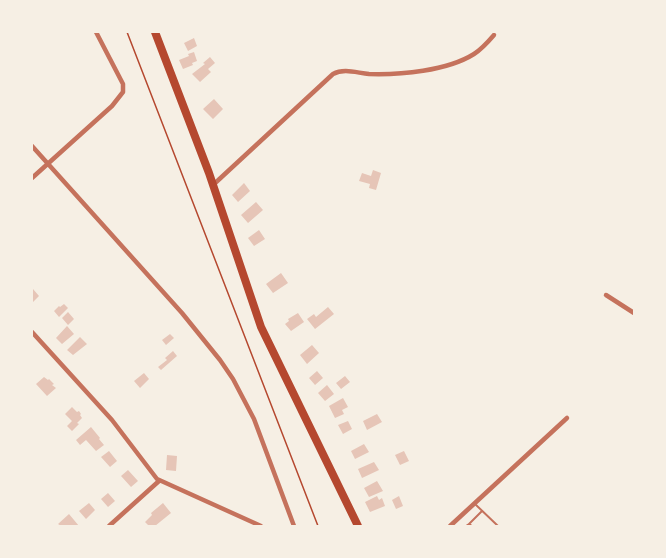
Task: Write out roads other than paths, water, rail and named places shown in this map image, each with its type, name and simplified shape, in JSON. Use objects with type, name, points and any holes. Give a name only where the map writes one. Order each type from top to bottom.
[{"type":"main road","points":[[155,32],[213,184],[261,327],[358,526]]},
{"type":"street","points":[[32,178],[123,93],[123,84],[96,32]]},
{"type":"street","points":[[213,184],[333,74],[353,71],[365,74],[405,74],[446,66],[474,55],[494,35]]},
{"type":"street","points":[[32,146],[182,313],[220,360],[254,419],[294,526]]},
{"type":"street","points":[[606,295],[634,313]]},
{"type":"street","points":[[32,332],[112,420],[153,476],[159,481],[261,526]]},
{"type":"street","points":[[450,526],[567,418]]},
{"type":"street","points":[[109,526],[159,481]]},
{"type":"lane","points":[[475,504],[498,526]]},
{"type":"lane","points":[[469,526],[482,511]]}]
